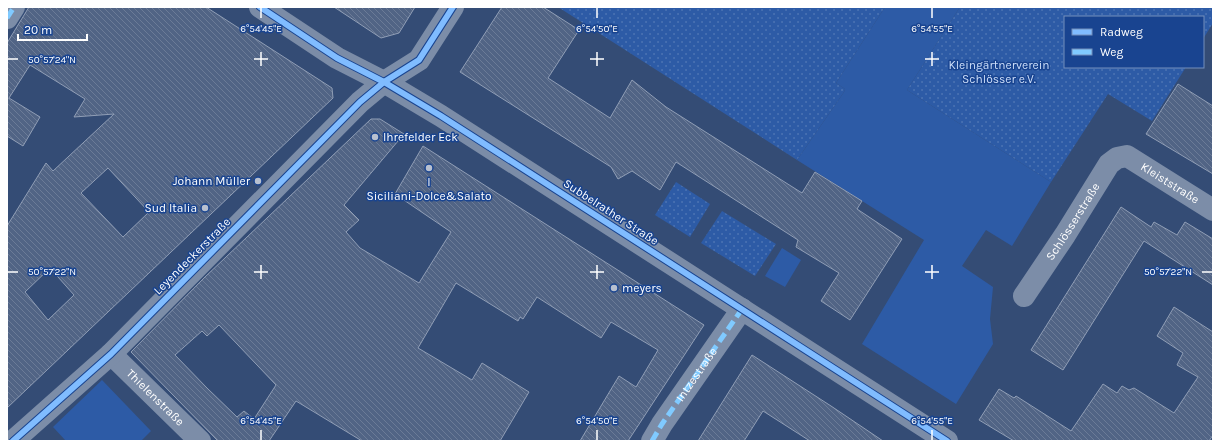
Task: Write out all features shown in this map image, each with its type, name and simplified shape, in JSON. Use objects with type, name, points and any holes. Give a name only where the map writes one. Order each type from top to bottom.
[{"type":"main road","name":"Subbelrather Straße","points":[[260,7],[337,58],[384,82],[447,119],[742,309],[936,438]]},
{"type":"street","points":[[7,18],[14,7]]},
{"type":"street","name":"Leyendeckerstraße","points":[[13,441],[111,354],[348,114],[384,82],[419,60],[453,7]]},
{"type":"street","name":"Kleiststraße","points":[[1127,156],[1213,210]]},
{"type":"street","name":"Schlösserstraße","points":[[1024,296],[1065,235],[1109,164],[1117,158],[1127,156]]},
{"type":"street","name":"Intzestraße","points":[[652,441],[662,424],[742,309]]},
{"type":"street","name":"Thielenstraße","points":[[111,354],[200,441]]},
{"type":"green space","points":[[558,7],[885,7],[836,83],[845,89],[844,92],[797,160]]},
{"type":"green space","points":[[885,7],[960,7],[907,90],[1051,182],[1012,246],[986,230],[962,266],[993,287],[990,319],[993,344],[956,404],[862,344],[924,240],[797,160],[844,92],[845,89],[836,83]]},
{"type":"green space","name":"Kleingärtnerverein Schlösser e.V.","points":[[960,7],[1213,7],[1213,23],[1204,37],[1204,16],[1064,16],[1064,68],[1185,68],[1152,121],[1108,94],[1051,182],[907,90]]},
{"type":"green space","points":[[676,182],[710,204],[690,237],[655,215]]},
{"type":"green space","points":[[722,211],[776,244],[755,276],[701,243]]},
{"type":"green space","points":[[782,248],[801,260],[785,287],[765,276]]},
{"type":"green space","points":[[102,380],[151,431],[141,441],[66,441],[53,427]]},
{"type":"building","points":[[29,7],[206,7],[332,88],[333,98],[7,408],[7,226],[46,163],[53,171],[114,114],[74,117],[85,99],[30,65],[9,98],[40,117],[23,146],[7,136],[7,43]],"holes":[[[108,168],[149,212],[123,237],[81,193]],[[50,268],[74,295],[48,320],[25,292]]]},
{"type":"building","points":[[334,7],[415,7],[399,33],[381,38]]},
{"type":"building","points":[[502,7],[543,7],[579,30],[548,78],[610,118],[632,80],[666,107],[802,193],[815,172],[862,201],[857,209],[902,239],[850,320],[821,301],[839,273],[796,247],[798,240],[676,162],[660,190],[632,171],[618,179],[611,167],[460,72]]},
{"type":"building","points":[[1178,84],[1213,106],[1213,174],[1146,134]]},
{"type":"building","points":[[371,119],[380,119],[404,134],[344,205],[359,220],[346,232],[360,248],[419,283],[451,232],[395,194],[423,146],[704,325],[628,441],[580,441],[619,376],[636,387],[658,350],[611,322],[601,338],[537,297],[523,319],[520,317],[518,321],[456,283],[418,348],[472,380],[482,363],[529,392],[500,441],[362,441],[296,401],[269,441],[218,441],[131,352],[205,277]],"holes":[[[219,325],[276,385],[254,419],[244,411],[237,417],[175,355],[202,331],[207,336]]]},
{"type":"building","points":[[1121,207],[1151,227],[1154,222],[1177,235],[1185,222],[1213,239],[1213,285],[1144,241],[1063,370],[1031,350]]},
{"type":"building","points":[[1174,307],[1213,332],[1213,435],[1209,441],[1014,441],[979,420],[999,389],[1014,398],[1016,396],[1071,431],[1103,384],[1117,393],[1122,386],[1129,390],[1134,388],[1174,413],[1198,377],[1177,365],[1183,353],[1157,336]]},
{"type":"building","points":[[752,355],[883,441],[810,441],[763,411],[744,441],[698,441]]},
{"type":"marked path","points":[[7,18],[14,7]]},
{"type":"marked path","points":[[652,441],[662,424],[742,309]]},
{"type":"cycle path","points":[[260,7],[337,58],[384,82],[441,116],[947,441]]},
{"type":"cycle path","points":[[13,441],[111,354],[360,102],[384,82],[419,60],[453,7]]},
{"type":"place","name":"Ihrefelder Eck","points":[[375,137]]},
{"type":"place","name":"I Siciliani-Dolce&Salato","points":[[429,168]]},
{"type":"place","name":"Johann Müller","points":[[258,181]]},
{"type":"place","name":"Sud Italia","points":[[205,208]]},
{"type":"place","name":"meyers","points":[[614,288]]}]
